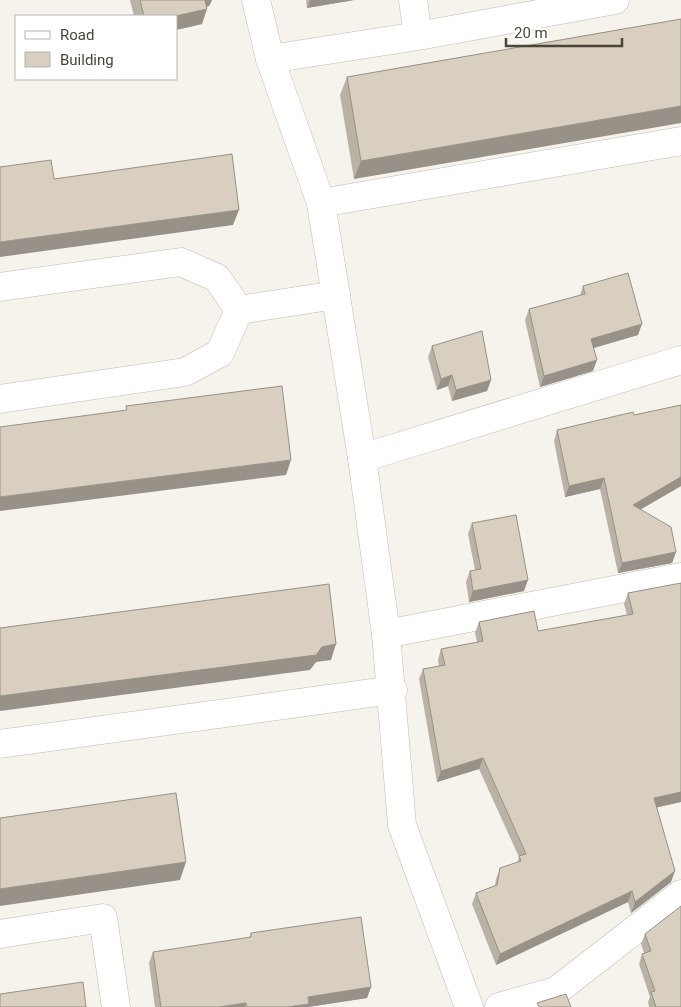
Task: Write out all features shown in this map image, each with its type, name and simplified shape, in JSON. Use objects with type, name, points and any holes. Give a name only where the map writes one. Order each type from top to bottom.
[{"type":"street","points":[[256,0],[270,59],[321,203],[362,458],[386,634],[402,825],[469,1007]]},
{"type":"street","points":[[412,0],[418,36]]},
{"type":"street","points":[[270,59],[418,36],[616,0]]},
{"type":"street","points":[[321,203],[681,141]]},
{"type":"street","points":[[0,287],[181,262],[217,278],[239,310]]},
{"type":"street","points":[[239,310],[336,295]]},
{"type":"street","points":[[0,400],[185,372],[220,353],[239,310]]},
{"type":"street","points":[[362,458],[681,360]]},
{"type":"street","points":[[386,634],[681,577]]},
{"type":"street","points":[[0,744],[392,690]]},
{"type":"street","points":[[499,1007],[556,991],[681,894]]},
{"type":"street","points":[[0,934],[103,918],[116,1007]]},
{"type":"building","points":[[140,0],[205,0],[207,9],[178,16],[144,15]]},
{"type":"building","points":[[681,19],[681,106],[361,161],[347,77]]},
{"type":"building","points":[[232,154],[239,210],[0,242],[0,167],[51,160],[54,179]]},
{"type":"building","points":[[628,273],[642,324],[591,339],[597,360],[544,376],[529,309],[585,294],[583,286]]},
{"type":"building","points":[[482,331],[491,380],[456,390],[452,375],[441,379],[432,346]]},
{"type":"building","points":[[282,386],[291,460],[0,497],[0,427],[127,410],[126,406]]},
{"type":"building","points":[[681,405],[681,477],[633,505],[671,527],[676,552],[622,563],[604,478],[569,486],[557,430],[633,412],[634,415]]},
{"type":"building","points":[[516,515],[528,580],[473,591],[470,571],[481,569],[472,523]]},
{"type":"building","points":[[681,583],[681,792],[654,798],[675,871],[635,902],[632,891],[500,954],[476,893],[497,885],[500,868],[521,861],[519,856],[526,854],[483,758],[441,771],[423,669],[445,665],[441,649],[483,641],[479,622],[534,611],[538,631],[633,614],[628,593]]},
{"type":"building","points":[[329,584],[336,644],[322,647],[316,655],[0,696],[0,628]]},
{"type":"building","points":[[176,793],[186,862],[0,889],[0,818]]},
{"type":"building","points":[[681,906],[681,1007],[656,1007],[651,992],[655,991],[642,954],[651,951],[645,934]]},
{"type":"building","points":[[361,917],[371,987],[308,997],[309,1004],[287,1007],[247,1007],[246,1003],[219,1007],[161,1007],[153,952],[251,937],[251,933]]},
{"type":"building","points":[[83,982],[86,1007],[0,1007],[0,994]]},
{"type":"building","points":[[566,994],[571,1007],[539,1007],[537,1003]]}]
